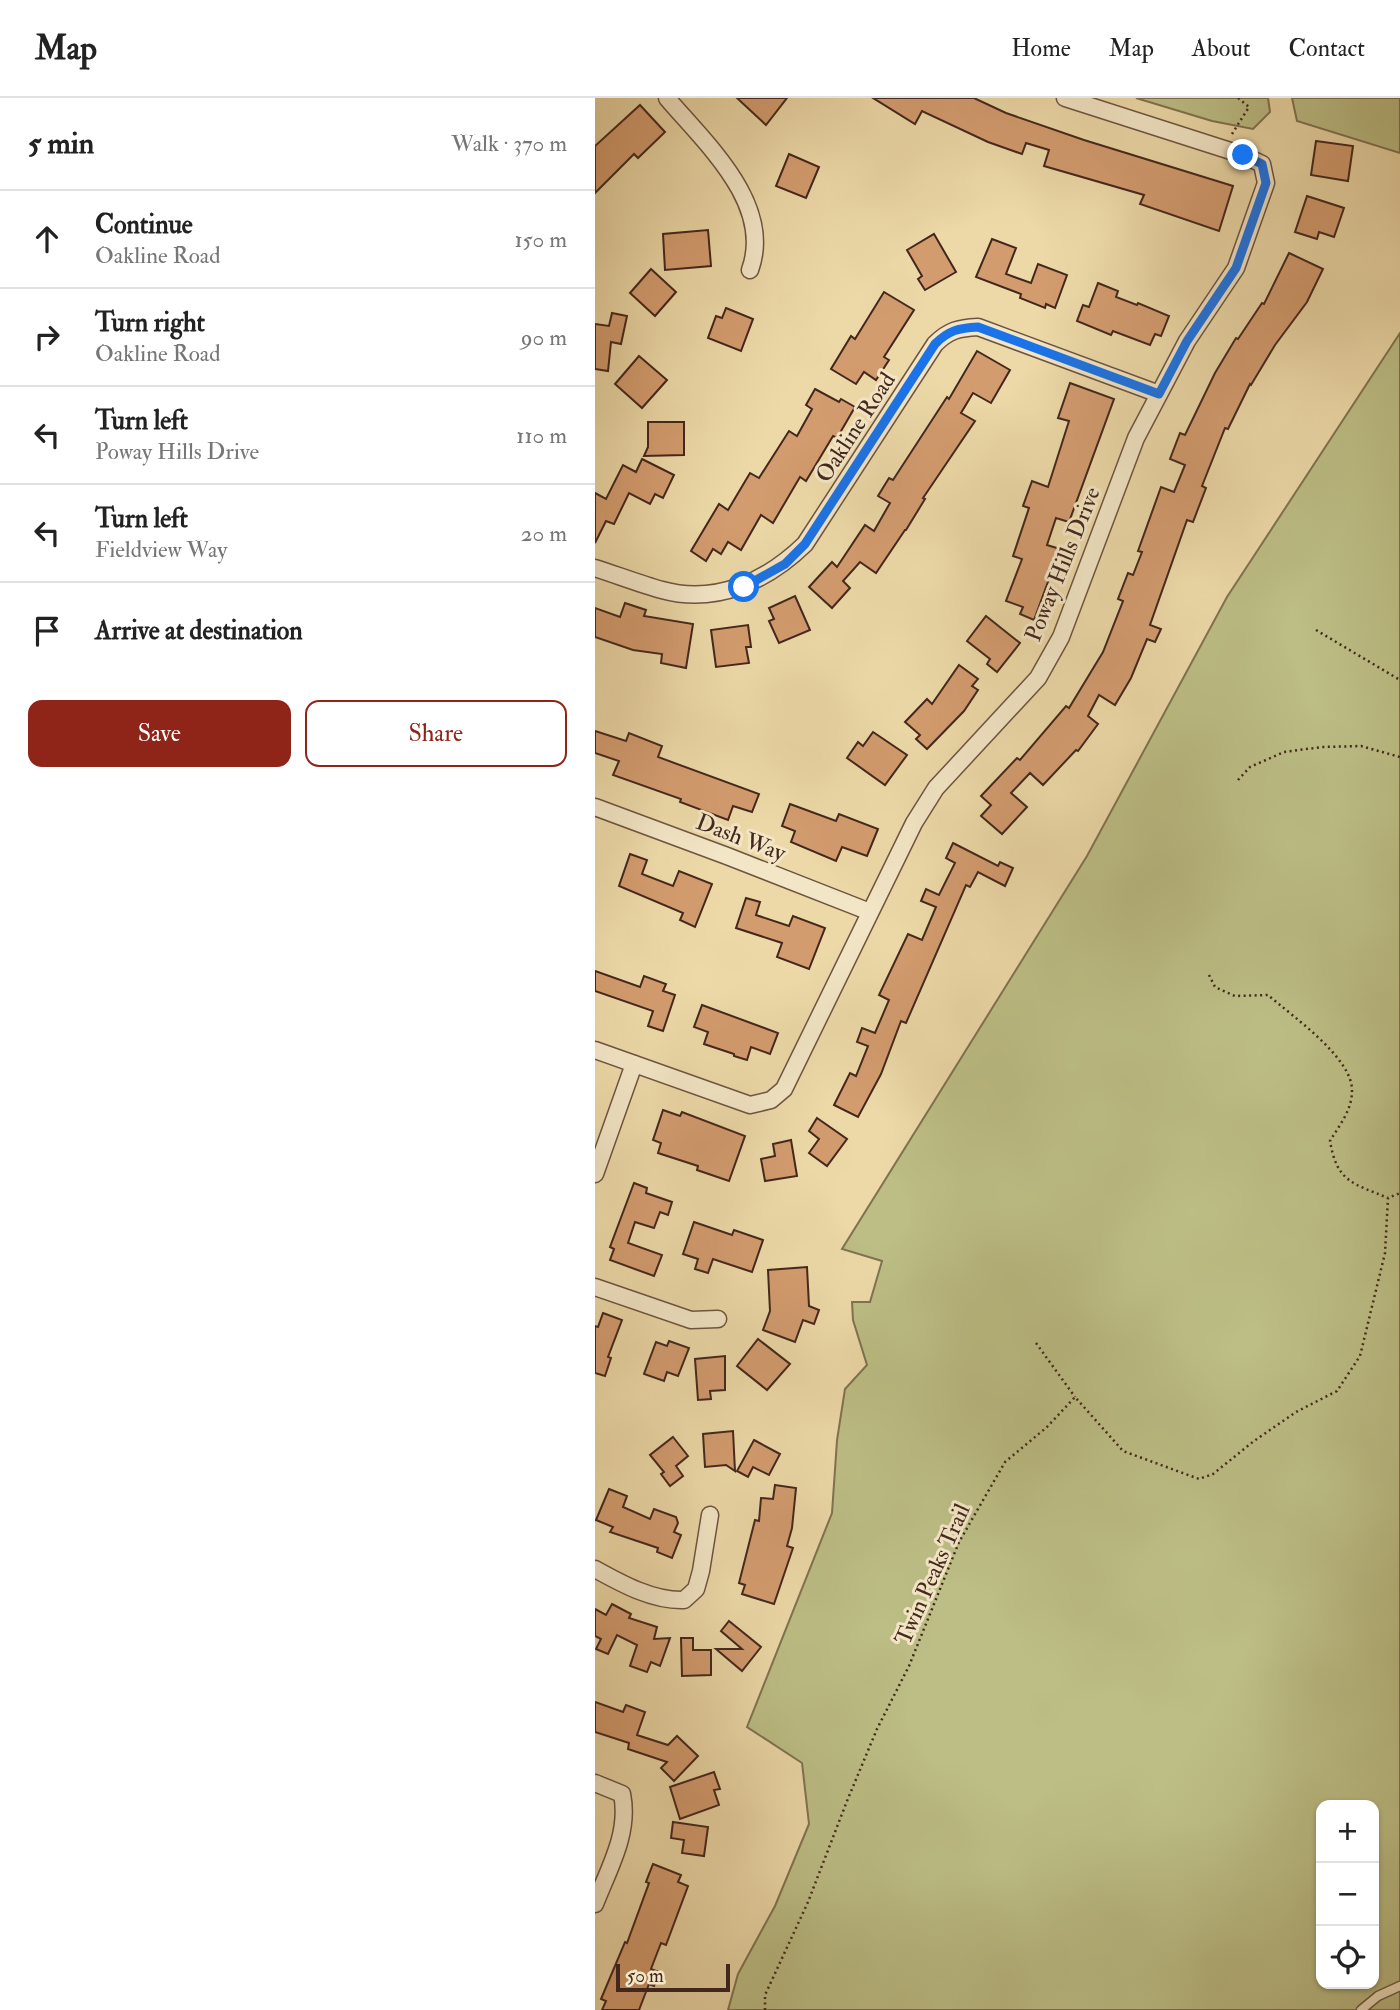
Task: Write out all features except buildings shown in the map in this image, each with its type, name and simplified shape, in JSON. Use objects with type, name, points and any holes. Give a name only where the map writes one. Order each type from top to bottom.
[{"type":"street","points":[[667,98],[738,183],[755,227],[754,259],[750,270]]},
{"type":"street","name":"Poway Hills Drive","points":[[634,1064],[751,1105],[771,1100],[784,1089],[914,823],[936,788],[1038,678],[1061,637],[1136,438],[1187,341],[1236,268],[1266,183],[1262,164],[1243,155],[1065,98]]},
{"type":"street","name":"Oakline Road","points":[[595,568],[664,591],[695,595],[744,587],[785,564],[805,544],[935,344],[945,334],[958,328],[978,327],[1159,394]]},
{"type":"street","name":"Dash Way","points":[[595,807],[870,912]]},
{"type":"street","points":[[595,1050],[634,1064],[595,1174]]},
{"type":"street","points":[[595,1287],[691,1320],[718,1319]]},
{"type":"street","points":[[595,1569],[626,1586],[671,1600],[684,1600],[696,1589],[710,1514]]},
{"type":"street","points":[[595,1783],[622,1794],[625,1811],[624,1830],[595,1904]]},
{"type":"lane","points":[[1361,2010],[1378,1996],[1400,1986]]},
{"type":"path","points":[[1234,129],[1249,107],[1238,98]]},
{"type":"path","points":[[1316,630],[1400,680]]},
{"type":"path","points":[[1238,780],[1250,767],[1284,752],[1361,746],[1400,757]]},
{"type":"path","points":[[1209,975],[1215,988],[1235,996],[1268,995],[1338,1056],[1349,1073],[1352,1092],[1347,1112],[1330,1141],[1334,1162],[1349,1182],[1388,1198],[1400,1193]]},
{"type":"path","points":[[1036,1343],[1075,1396],[1123,1451],[1199,1479],[1213,1474],[1296,1412],[1337,1391],[1360,1356],[1385,1253],[1388,1198]]},
{"type":"path","name":"Twin Peaks Trail","points":[[765,2010],[765,1995],[808,1902],[846,1801],[877,1729],[909,1666],[959,1542],[1005,1462],[1047,1427],[1075,1396]]},
{"type":"green space","points":[[1136,98],[1268,98],[1270,112],[1253,129],[1212,121]]},
{"type":"green space","points":[[1292,98],[1400,98],[1400,153],[1297,121]]},
{"type":"green space","points":[[1400,333],[1400,2010],[728,2010],[738,1974],[775,1906],[809,1824],[802,1763],[747,1727],[832,1513],[837,1440],[845,1389],[867,1365],[853,1320],[852,1302],[870,1302],[882,1261],[842,1249],[1087,856],[1227,597]]},
{"type":"route","points":[[744,587],[785,564],[805,544],[935,344],[945,334],[958,328],[978,327],[1159,394],[1187,341],[1236,268],[1266,183],[1262,164],[1243,155]]}]
